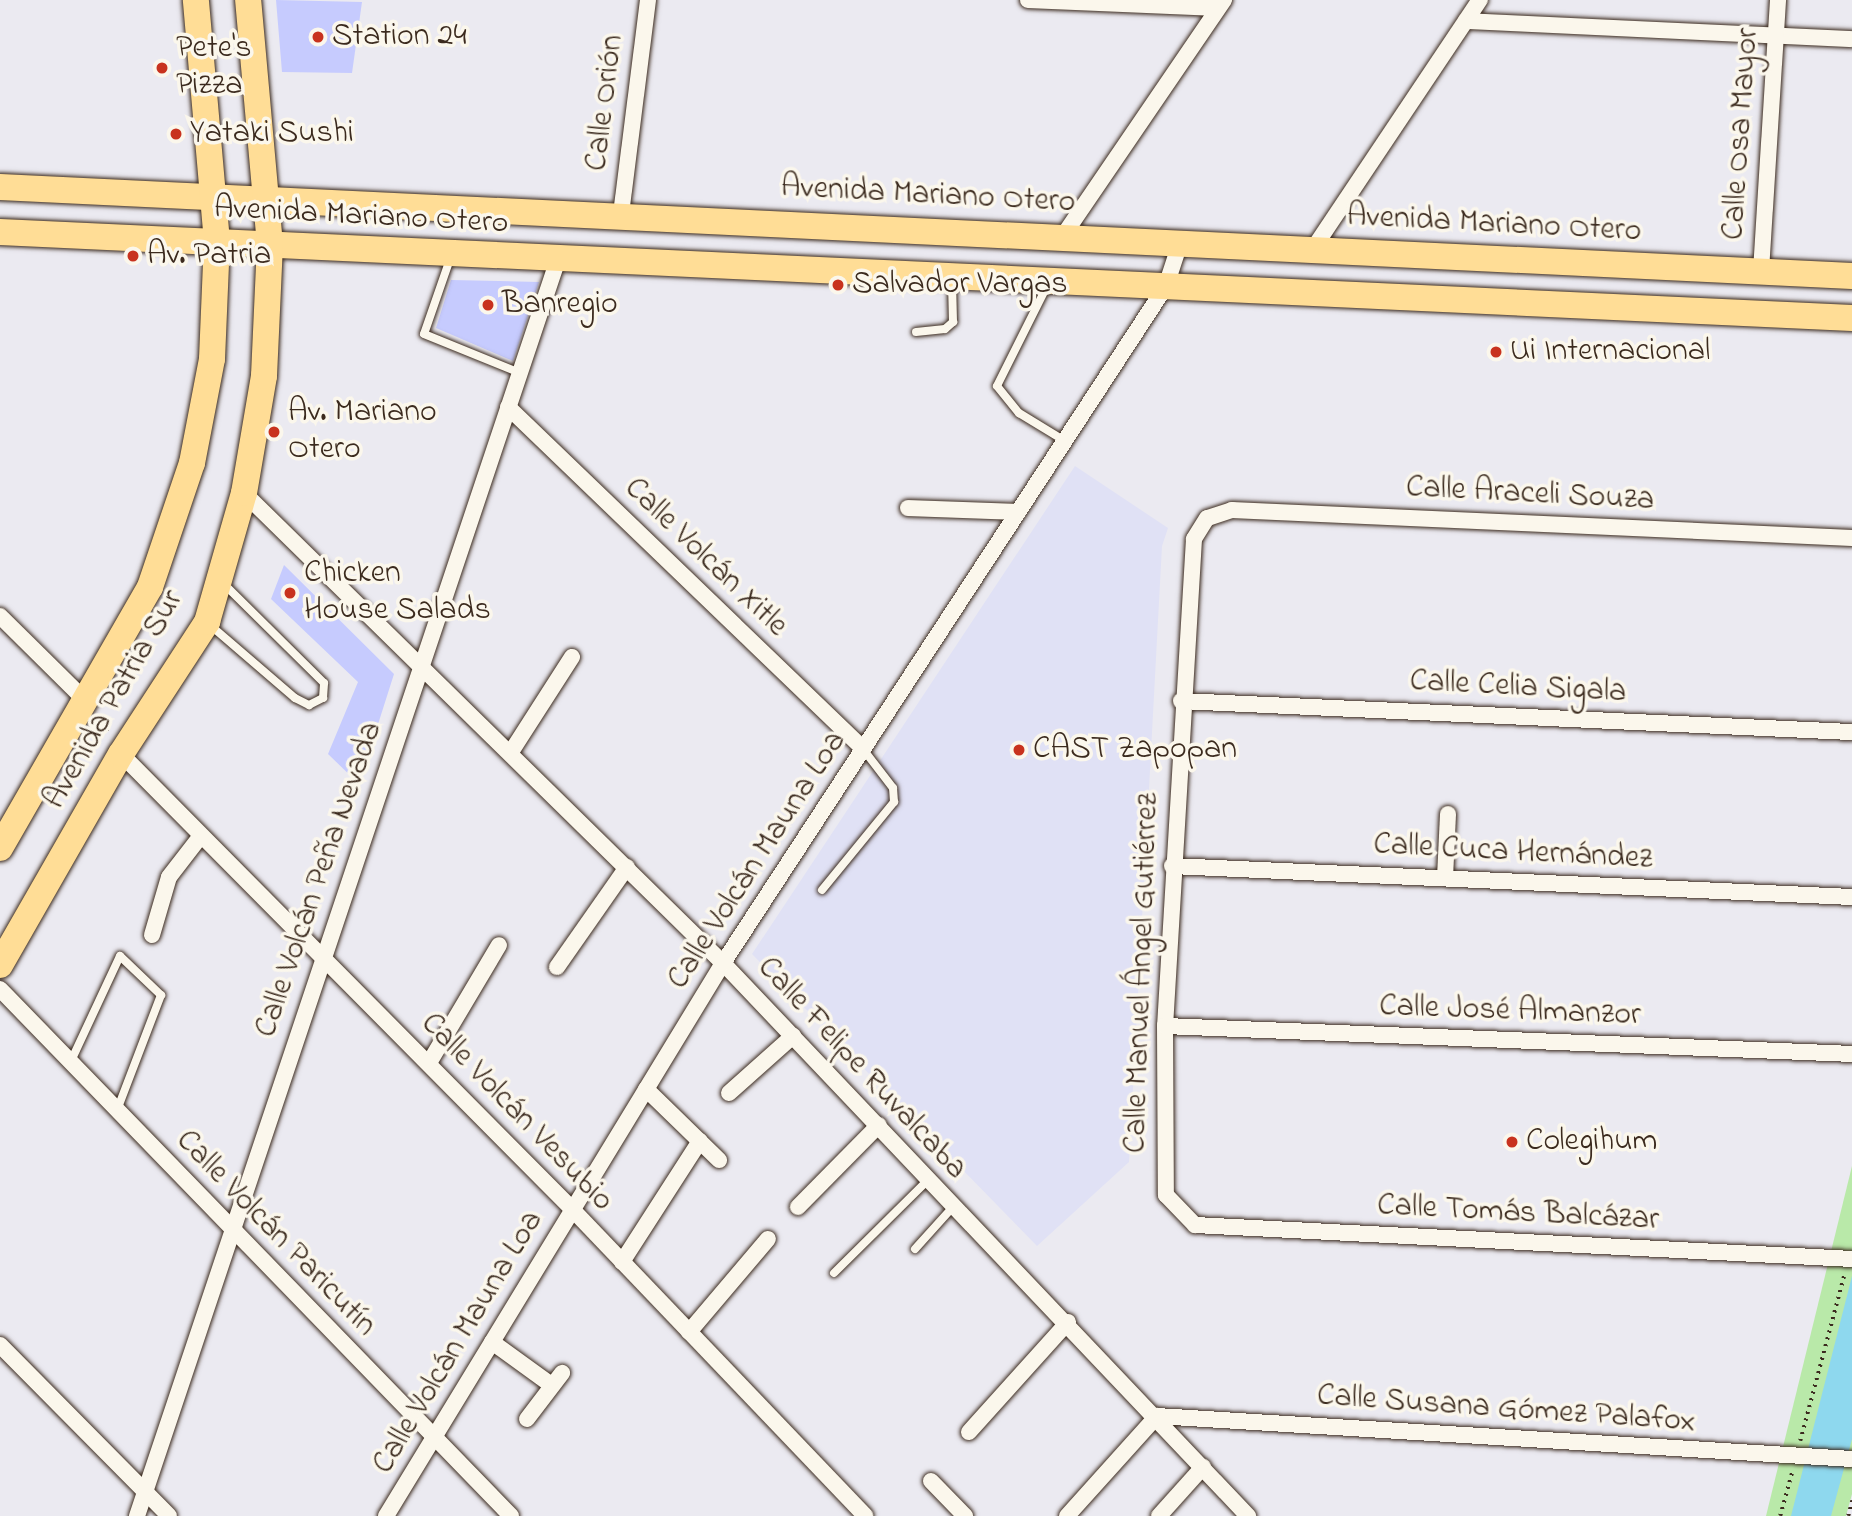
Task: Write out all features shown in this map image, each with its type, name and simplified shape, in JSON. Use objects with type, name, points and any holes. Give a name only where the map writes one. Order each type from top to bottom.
[{"type":"main road","name":"Avenida Patria Sur","points":[[0,848],[150,587],[192,463],[212,359],[217,242],[197,0]]},
{"type":"main road","name":"Avenida Patria Sur","points":[[0,965],[121,754],[207,622],[244,494],[264,376],[270,244],[268,198],[248,0]]},
{"type":"main road","name":"Avenida Mariano Otero","points":[[0,187],[1181,240],[1852,276]]},
{"type":"main road","name":"Avenida Mariano Otero","points":[[0,232],[270,244],[557,262],[1166,286],[1852,318]]},
{"type":"street","name":"Calle Orión","points":[[621,214],[648,0]]},
{"type":"street","points":[[1028,0],[1221,4]]},
{"type":"street","points":[[1313,249],[1480,0]]},
{"type":"street","name":"Calle Osa Mayor","points":[[1761,271],[1778,0]]},
{"type":"street","points":[[1063,236],[1221,4]]},
{"type":"street","points":[[1466,21],[1852,39]]},
{"type":"street","name":"Calle Volcán Mauna Loa","points":[[386,1516],[723,963],[1166,286],[1181,240]]},
{"type":"street","name":"Calle Volcán Peña Nevada","points":[[137,1516],[557,262]]},
{"type":"street","name":"Calle Volcán Xitle","points":[[508,407],[863,749]]},
{"type":"street","name":"Calle Felipe Ruvalcaba","points":[[244,494],[511,752],[723,963],[878,1125],[953,1208],[1068,1322],[1248,1516]]},
{"type":"street","points":[[908,508],[1018,512]]},
{"type":"street","name":"Calle Araceli Souza","points":[[1207,518],[1232,510],[1852,538]]},
{"type":"street","name":"Calle Manuel Ángel Gutiérrez","points":[[1184,1218],[1166,1195],[1165,1026],[1181,701],[1194,539],[1207,518]]},
{"type":"street","points":[[0,616],[85,700]]},
{"type":"street","points":[[511,752],[572,657]]},
{"type":"street","name":"Calle Celia Sigala","points":[[1181,701],[1852,732]]},
{"type":"street","name":"Calle Volcán Vesubio","points":[[121,754],[200,837],[324,956],[573,1210],[865,1516]]},
{"type":"street","points":[[1445,878],[1448,814]]},
{"type":"street","points":[[152,935],[169,877],[200,837]]},
{"type":"street","name":"Calle Cuca Hernández","points":[[1172,866],[1852,897]]},
{"type":"street","points":[[557,967],[626,867]]},
{"type":"street","points":[[429,1063],[499,945]]},
{"type":"street","name":"Calle Volcán Paricutín","points":[[0,989],[511,1516]]},
{"type":"street","name":"Calle José Almanzor","points":[[1165,1026],[1852,1054]]},
{"type":"street","points":[[729,1093],[793,1036]]},
{"type":"street","points":[[646,1089],[719,1160]]},
{"type":"street","points":[[798,1207],[878,1125]]},
{"type":"street","points":[[622,1262],[700,1141]]},
{"type":"street","name":"Calle Tomás Balcázar","points":[[1184,1218],[1208,1227],[1851,1259]]},
{"type":"street","points":[[689,1332],[768,1240]]},
{"type":"street","points":[[969,1432],[1068,1322]]},
{"type":"street","points":[[492,1342],[556,1378],[527,1419]]},
{"type":"street","points":[[0,1345],[169,1516]]},
{"type":"street","points":[[1067,1516],[1157,1416]]},
{"type":"street","name":"Calle Susana Gómez Palafox","points":[[1157,1416],[1851,1459]]},
{"type":"street","points":[[1159,1516],[1203,1467]]},
{"type":"street","points":[[931,1481],[965,1516]]},
{"type":"lane","points":[[451,255],[424,334],[520,373]]},
{"type":"lane","points":[[916,332],[945,329],[953,322],[952,277]]},
{"type":"lane","points":[[1049,281],[997,386],[1019,413],[1065,441]]},
{"type":"lane","points":[[207,622],[295,698],[309,705],[323,698],[324,683],[219,580]]},
{"type":"lane","points":[[822,890],[894,802],[893,788],[863,749]]},
{"type":"lane","points":[[71,1061],[120,956],[161,995],[117,1110]]},
{"type":"lane","points":[[834,1273],[928,1180]]},
{"type":"lane","points":[[915,1248],[953,1208]]},
{"type":"path","points":[[85,700],[121,754]]},
{"type":"path","points":[[1780,1516],[1851,1259]]},
{"type":"path","points":[[1848,1516],[1852,1501]]},
{"type":"shaded area","name":"CAST Zapopan","points":[[1075,466],[1168,528],[1162,546],[1129,1162],[1037,1246],[752,954]]},
{"type":"green space","points":[[1852,1166],[1852,1494],[1846,1516],[1766,1516]]},
{"type":"water","points":[[1852,1276],[1852,1439],[1831,1516],[1791,1516]]},
{"type":"building","name":"Station 24","points":[[276,0],[362,2],[352,73],[282,72]]},
{"type":"building","name":"Banregio","points":[[451,280],[539,282],[513,361],[436,328]]},
{"type":"building","points":[[284,565],[394,674],[359,784],[328,754],[358,682],[271,599]]},
{"type":"place","name":"Station 24","points":[[318,37]]},
{"type":"place","name":"Pete's Pizza","points":[[162,68]]},
{"type":"place","name":"Yataki Sushi","points":[[176,134]]},
{"type":"place","name":"Av. Patria","points":[[133,256]]},
{"type":"place","name":"Salvador Vargas","points":[[838,285]]},
{"type":"place","name":"Banregio","points":[[488,305]]},
{"type":"place","name":"Ui Internacional","points":[[1496,352]]},
{"type":"place","name":"Av. Mariano Otero","points":[[274,432]]},
{"type":"place","name":"Chicken House Salads","points":[[290,593]]},
{"type":"place","name":"CAST Zapopan","points":[[1019,750]]},
{"type":"place","name":"Colegihum","points":[[1512,1142]]}]
